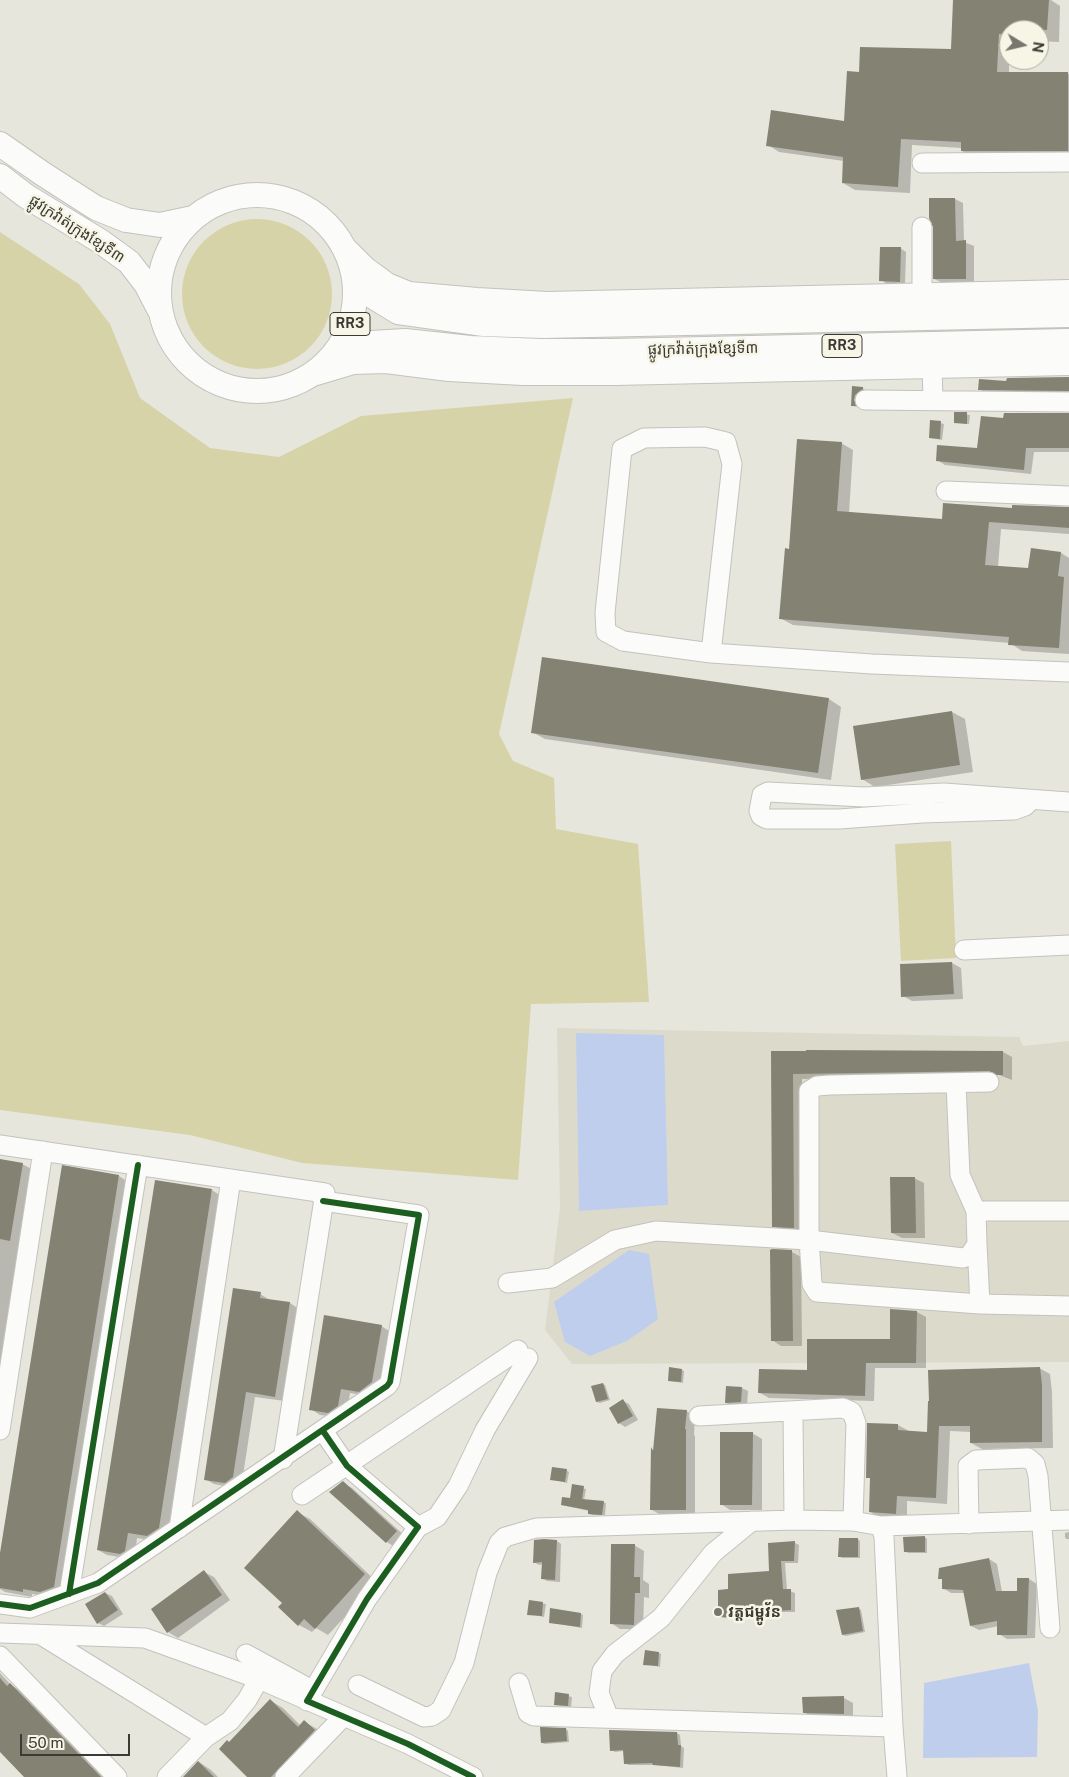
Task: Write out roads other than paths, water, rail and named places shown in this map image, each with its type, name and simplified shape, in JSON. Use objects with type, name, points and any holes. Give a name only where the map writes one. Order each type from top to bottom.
[{"type":"main road","name":"ផ្លូវក្រវ៉ាត់ក្រុងខ្សែទី៣","points":[[0,144],[96,208],[126,220],[160,225],[193,218]]},
{"type":"main road","name":"ផ្លូវក្រវ៉ាត់ក្រុងខ្សែទី៣","points":[[0,176],[26,196],[100,241],[129,262],[146,284],[161,314]]},
{"type":"main road","name":"RR3","points":[[265,194],[290,200],[313,212],[332,229],[346,250],[355,279],[355,304],[349,328],[338,350],[316,373],[297,384],[269,391],[240,390],[212,382],[189,365],[171,342],[161,314],[159,288],[164,262],[176,238],[193,218],[215,204],[239,196],[265,194]]},
{"type":"main road","points":[[346,250],[365,269],[387,285],[409,294],[477,300],[547,304],[1069,292]]},
{"type":"main road","name":"ផ្លូវក្រវ៉ាត់ក្រុងខ្សែទី៣","points":[[355,279],[372,296],[398,312],[484,324],[543,326],[616,325],[1069,315]]},
{"type":"main road","name":"ផ្លូវក្រវ៉ាត់ក្រុងខ្សែទី៣","points":[[338,350],[371,343],[405,341],[470,348],[614,351],[1069,341]]},
{"type":"main road","points":[[316,373],[354,362],[386,361],[449,369],[523,373],[615,373],[1069,363]]},
{"type":"street","points":[[922,163],[1069,162]]},
{"type":"street","points":[[922,227],[922,296]]},
{"type":"street","points":[[932,366],[933,400]]},
{"type":"street","points":[[865,400],[1069,402]]},
{"type":"street","points":[[711,653],[732,464],[726,442],[705,437],[644,438],[622,449],[605,613],[606,632],[623,642],[711,653],[872,664],[1069,672]]},
{"type":"street","points":[[946,491],[1069,496]]},
{"type":"street","points":[[1031,800],[1024,806],[1014,810],[914,813],[838,819],[767,819],[761,816],[759,811],[762,795],[768,792],[864,797],[944,793],[1069,802]]},
{"type":"street","points":[[964,950],[1069,945]]},
{"type":"street","points":[[989,1082],[817,1086],[809,1091],[809,1240],[812,1284],[817,1292],[980,1304],[1069,1306]]},
{"type":"street","points":[[956,1083],[960,1175],[976,1211],[980,1304]]},
{"type":"street","points":[[0,1145],[325,1193],[283,1459]]},
{"type":"street","points":[[0,1430],[43,1151]]},
{"type":"street","points":[[69,1594],[138,1166]]},
{"type":"street","points":[[179,1528],[232,1179]]},
{"type":"street","points":[[0,1604],[30,1608],[98,1583],[385,1389],[390,1382],[418,1215],[324,1201]]},
{"type":"street","points":[[976,1211],[1069,1211]]},
{"type":"street","points":[[508,1283],[552,1278],[616,1240],[656,1231],[809,1240],[963,1258],[970,1254],[977,1244]]},
{"type":"street","points":[[302,1495],[523,1354],[458,1486],[437,1517],[418,1527],[367,1599],[310,1696]]},
{"type":"street","points":[[699,1416],[843,1408],[852,1412],[856,1422],[853,1521]]},
{"type":"street","points":[[793,1411],[794,1520]]},
{"type":"street","points":[[323,1431],[347,1466],[418,1527]]},
{"type":"street","points":[[969,1524],[968,1466],[976,1460],[1020,1458],[1028,1458],[1035,1464],[1038,1476],[1050,1628]]},
{"type":"street","points":[[358,1685],[424,1717],[432,1716],[441,1710],[464,1663],[487,1573],[499,1543],[505,1537],[536,1528],[794,1520],[853,1521],[881,1526],[1069,1520]]},
{"type":"street","points":[[608,1718],[599,1693],[602,1671],[614,1654],[660,1618],[713,1553],[752,1521]]},
{"type":"street","points":[[881,1526],[884,1537],[897,1777]]},
{"type":"street","points":[[0,1633],[145,1638],[310,1696]]},
{"type":"street","points":[[41,1635],[206,1737]]},
{"type":"street","points":[[246,1654],[343,1717],[408,1744],[473,1777]]},
{"type":"street","points":[[0,1656],[117,1777]]},
{"type":"street","points":[[167,1777],[206,1737],[230,1721],[247,1700],[259,1679]]},
{"type":"street","points":[[519,1683],[528,1712],[534,1716],[893,1727]]},
{"type":"street","points":[[285,1777],[343,1717]]},
{"type":"water","points":[[576,1033],[664,1035],[668,1205],[579,1211]]},
{"type":"water","points":[[629,1250],[649,1254],[658,1319],[627,1341],[590,1356],[565,1342],[554,1302]]},
{"type":"water","points":[[1029,1663],[1038,1711],[1037,1757],[923,1758],[924,1683]]},
{"type":"place","name":"វត្តជម្ពូវ័ន","points":[[718,1612]]}]
